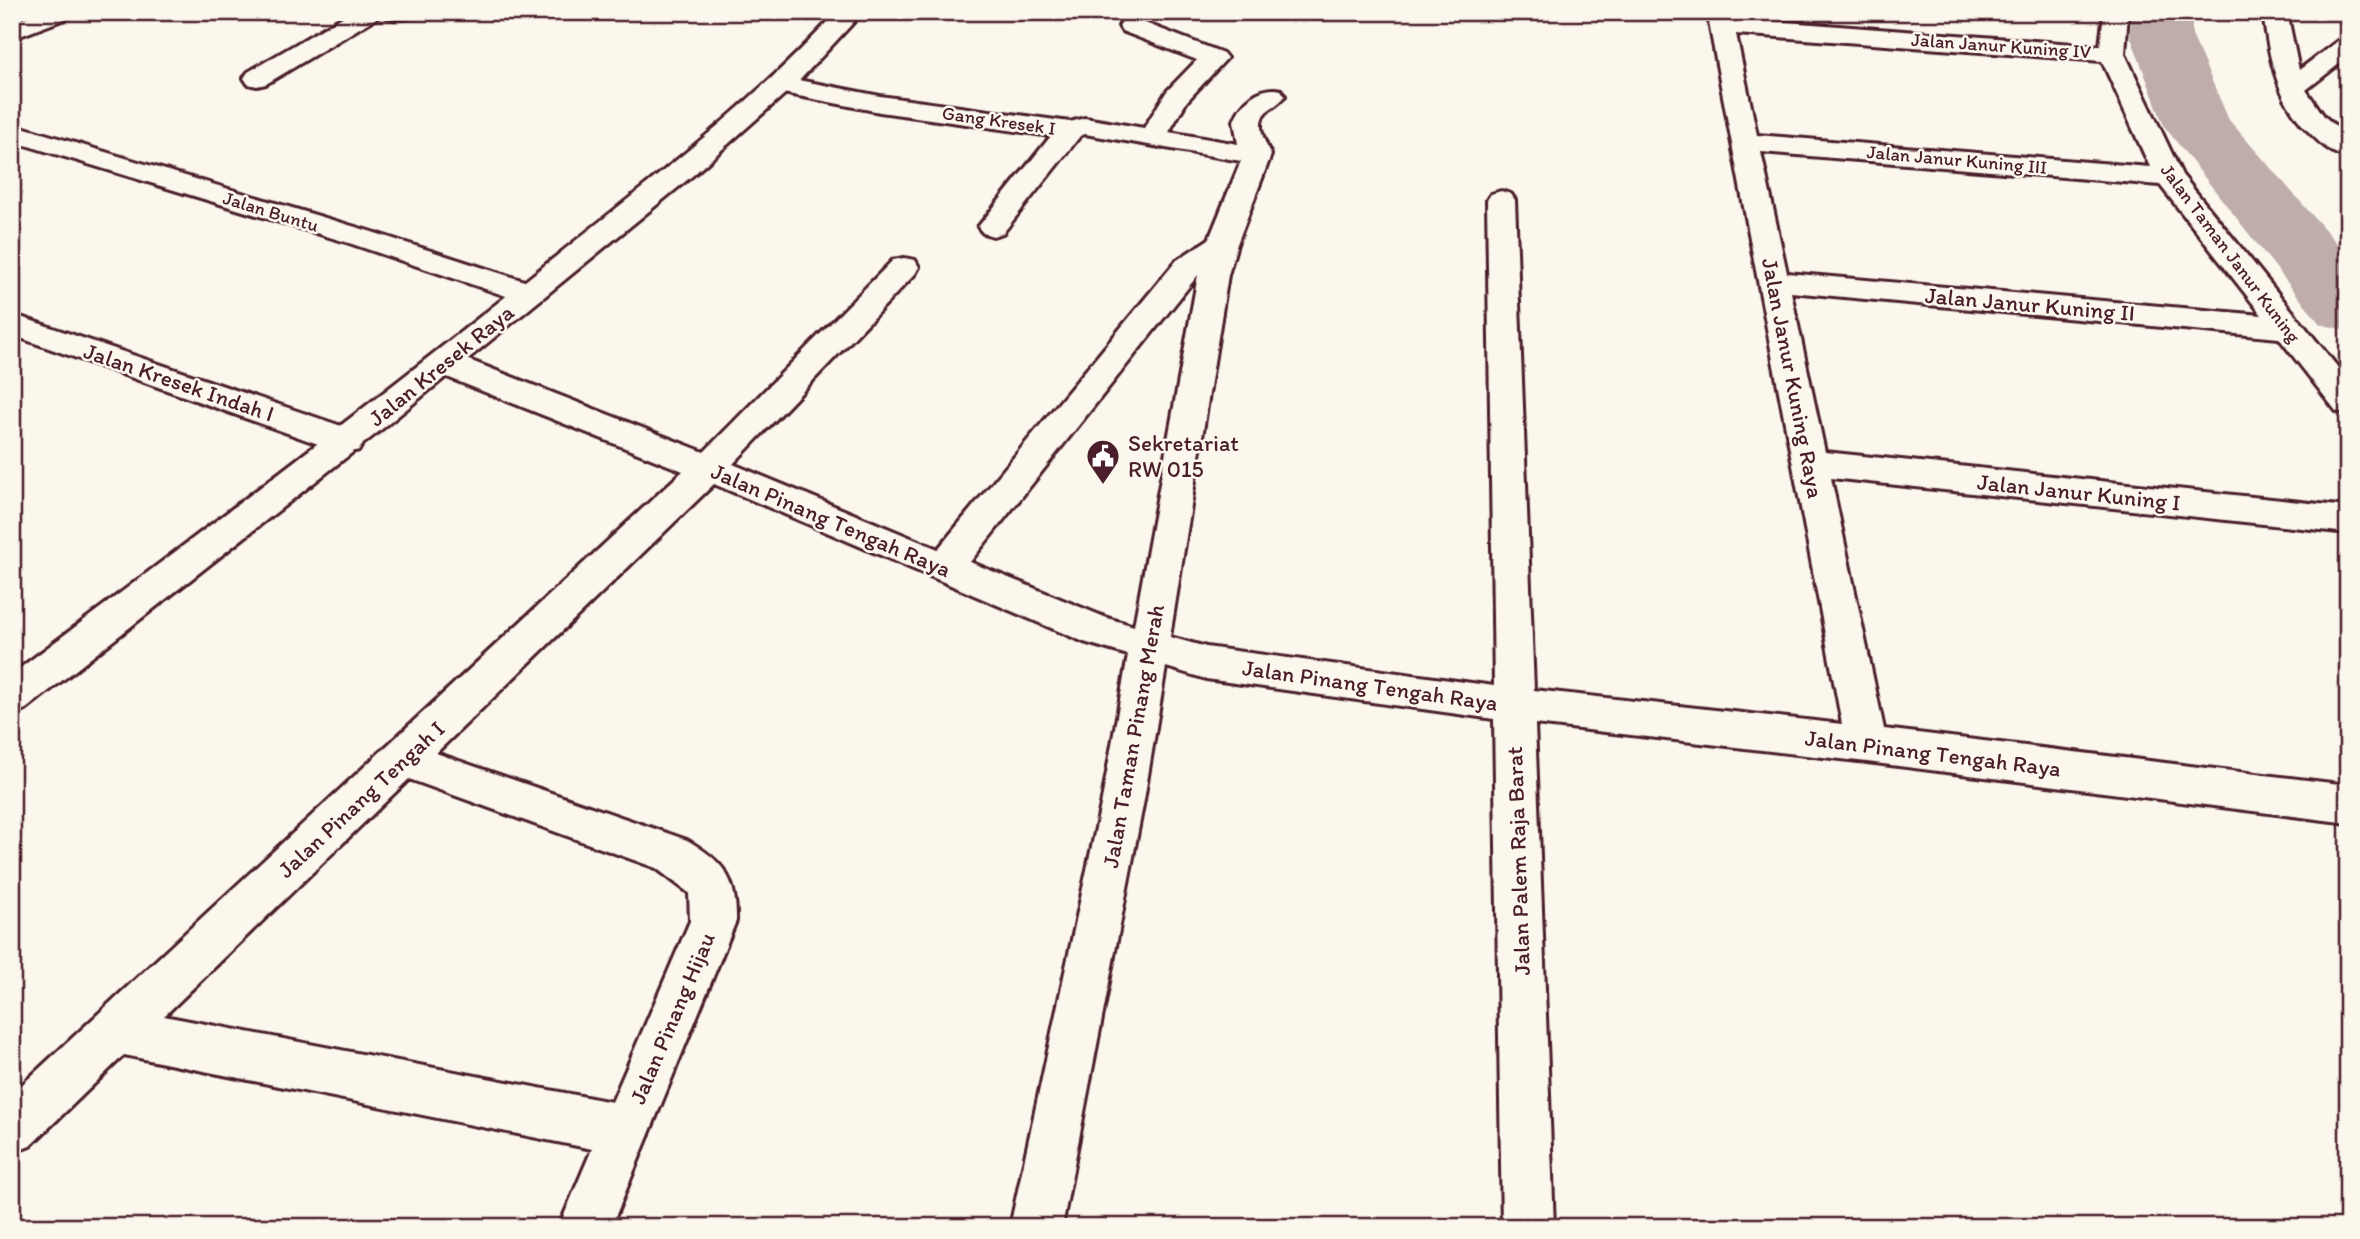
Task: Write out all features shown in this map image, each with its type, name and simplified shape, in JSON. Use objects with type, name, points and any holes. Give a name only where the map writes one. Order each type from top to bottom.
[{"type":"street","points":[[12,32],[61,12]]},
{"type":"street","points":[[257,78],[369,12]]},
{"type":"street","points":[[396,12],[410,12]]},
{"type":"street","name":"Jalan Kresek Raya","points":[[12,697],[347,441],[444,363],[783,85],[816,53],[851,12]]},
{"type":"street","points":[[1140,12],[1131,26],[1214,58],[1176,97],[1152,138]]},
{"type":"street","points":[[2112,54],[2116,12]]},
{"type":"street","points":[[2275,12],[2280,51],[2301,108],[2312,123],[2348,150]]},
{"type":"street","name":"Jalan Janur Kuning IV","points":[[1720,18],[2112,54]]},
{"type":"street","name":"Jalan Janur Kuning Raya","points":[[1720,18],[1867,744]]},
{"type":"street","points":[[2292,88],[2348,45]]},
{"type":"street","name":"Jalan Taman Janur Kuning","points":[[2112,54],[2169,177],[2348,403]]},
{"type":"street","name":"Gang Kresek I","points":[[783,85],[880,104],[1070,130],[1085,126],[1257,155]]},
{"type":"street","points":[[1257,155],[1248,136],[1247,116],[1254,107],[1272,96]]},
{"type":"street","points":[[993,227],[1070,130]]},
{"type":"street","name":"Jalan Buntu","points":[[12,132],[359,237],[529,293]]},
{"type":"street","name":"Jalan Janur Kuning III","points":[[1745,142],[2169,177]]},
{"type":"street","name":"Jalan Taman Pinang Merah","points":[[1036,1227],[1123,800],[1211,285],[1222,244],[1257,155]]},
{"type":"street","name":"Jalan Palem Raja Barat","points":[[1501,201],[1528,1227]]},
{"type":"street","points":[[944,568],[1188,267],[1222,244]]},
{"type":"street","name":"Jalan Pinang Tengah I","points":[[12,1128],[709,468],[904,267]]},
{"type":"street","name":"Jalan Janur Kuning II","points":[[1773,281],[2287,328]]},
{"type":"street","name":"Jalan Kresek Indah I","points":[[12,324],[347,441]]},
{"type":"street","name":"Jalan Pinang Tengah Raya","points":[[444,363],[709,468],[1098,631],[1206,663],[1514,705],[1867,744],[2348,804]]},
{"type":"street","name":"Jalan Janur Kuning I","points":[[1810,463],[2348,520]]},
{"type":"street","name":"Jalan Pinang Hijau","points":[[403,759],[671,854],[701,872],[715,897],[713,921],[584,1227]]},
{"type":"street","points":[[116,1030],[625,1130]]},
{"type":"waterway","points":[[2162,12],[2161,35],[2198,126],[2348,306]]},
{"type":"place","name":"Sekretariat RW 015","points":[[1103,486]]}]
